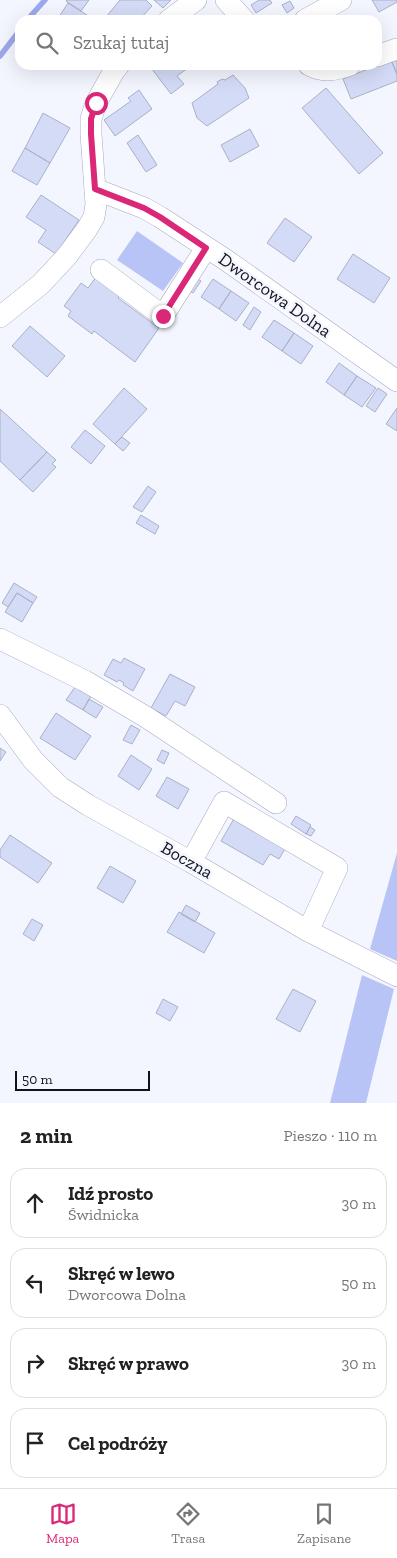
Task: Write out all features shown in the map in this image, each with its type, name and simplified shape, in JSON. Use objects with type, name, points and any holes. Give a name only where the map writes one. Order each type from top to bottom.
[{"type":"street","points":[[176,15],[196,0]]},
{"type":"street","points":[[226,0],[240,15]]},
{"type":"street","points":[[314,15],[342,0]]},
{"type":"street","points":[[382,54],[397,49]]},
{"type":"street","points":[[0,317],[41,284],[67,256],[94,217],[96,204],[91,119],[96,103],[115,70]]},
{"type":"street","name":"Dworcowa Dolna","points":[[95,189],[144,208],[160,217],[226,260],[397,381]]},
{"type":"street","points":[[101,270],[163,316],[206,248]]},
{"type":"street","points":[[0,639],[85,680],[276,803]]},
{"type":"street","name":"Boczna","points":[[0,715],[33,760],[60,787],[88,805],[191,862],[308,931],[397,976]]},
{"type":"street","points":[[191,862],[224,802],[337,868],[308,931]]},
{"type":"shaded area","points":[[137,231],[183,263],[163,291],[117,260]]},
{"type":"shaded area","points":[[397,853],[397,961],[370,949]]},
{"type":"shaded area","points":[[362,975],[394,989],[366,1103],[330,1103]]},
{"type":"building","points":[[67,0],[89,0],[81,11]]},
{"type":"building","points":[[120,0],[146,0],[152,6],[144,15],[108,15]]},
{"type":"building","points":[[154,0],[171,0],[163,8]]},
{"type":"building","points":[[259,0],[270,0],[272,3],[256,13],[251,5]]},
{"type":"building","points":[[372,0],[397,0],[397,2],[379,12]]},
{"type":"building","points":[[290,1],[294,8],[287,13],[282,5]]},
{"type":"building","points":[[68,3],[87,15],[60,15]]},
{"type":"building","points":[[397,56],[397,73],[391,60]]},
{"type":"building","points":[[391,60],[397,75],[397,81],[351,99],[343,79],[366,70],[382,70],[382,64]]},
{"type":"building","points":[[153,70],[185,70],[177,76],[184,84],[171,94]]},
{"type":"building","points":[[233,75],[245,88],[249,98],[207,126],[197,118],[192,103],[218,84],[217,82]]},
{"type":"building","points":[[326,88],[383,153],[359,174],[302,108]]},
{"type":"building","points":[[139,90],[152,109],[115,136],[104,120],[131,101],[128,98]]},
{"type":"building","points":[[43,113],[70,128],[50,163],[25,148]]},
{"type":"building","points":[[250,129],[259,146],[230,162],[221,145]]},
{"type":"building","points":[[138,135],[157,165],[146,172],[127,143]]},
{"type":"building","points":[[25,148],[50,163],[37,185],[12,171]]},
{"type":"building","points":[[41,195],[79,220],[56,254],[38,242],[46,230],[26,217]]},
{"type":"building","points":[[285,218],[312,237],[294,262],[267,243]]},
{"type":"building","points":[[353,254],[390,278],[374,303],[337,279]]},
{"type":"building","points":[[99,273],[123,291],[118,298],[159,328],[135,362],[94,331],[92,334],[68,316],[71,311],[64,306],[81,283],[88,288]]},
{"type":"building","points":[[195,277],[201,281],[193,293],[187,289]]},
{"type":"building","points":[[213,279],[231,291],[219,309],[201,297]]},
{"type":"building","points":[[231,291],[249,303],[236,321],[219,309]]},
{"type":"building","points":[[254,307],[261,312],[250,330],[243,325]]},
{"type":"building","points":[[274,320],[294,333],[282,351],[262,337]]},
{"type":"building","points":[[30,326],[65,356],[47,377],[12,346]]},
{"type":"building","points":[[294,333],[313,346],[301,364],[282,351]]},
{"type":"building","points":[[339,363],[357,376],[344,395],[326,382]]},
{"type":"building","points":[[357,376],[376,388],[362,407],[344,395]]},
{"type":"building","points":[[124,388],[147,409],[115,444],[93,424]]},
{"type":"building","points":[[378,388],[387,394],[375,412],[366,406]]},
{"type":"building","points":[[397,408],[397,431],[386,424]]},
{"type":"building","points":[[0,409],[47,452],[20,480],[0,461]]},
{"type":"building","points":[[85,430],[105,446],[91,464],[71,447]]},
{"type":"building","points":[[122,437],[130,443],[123,451],[115,444]]},
{"type":"building","points":[[47,452],[56,460],[52,464],[56,467],[33,492],[20,480]]},
{"type":"building","points":[[148,486],[156,492],[142,512],[133,507]]},
{"type":"building","points":[[141,515],[159,526],[155,534],[136,523]]},
{"type":"building","points":[[14,583],[37,597],[33,603],[17,593],[8,607],[2,603]]},
{"type":"building","points":[[17,593],[33,603],[22,622],[5,612]]},
{"type":"building","points":[[124,658],[145,669],[133,691],[119,680],[117,682],[104,675],[113,659],[121,663]]},
{"type":"building","points":[[170,674],[195,687],[185,706],[175,701],[166,716],[151,708]]},
{"type":"building","points":[[75,687],[91,696],[83,710],[66,700]]},
{"type":"building","points":[[89,699],[103,707],[96,718],[83,710]]},
{"type":"building","points":[[56,713],[91,736],[75,760],[40,738]]},
{"type":"building","points":[[131,725],[140,730],[132,744],[123,740]]},
{"type":"building","points":[[0,748],[6,752],[0,761]]},
{"type":"building","points":[[162,750],[169,753],[164,764],[157,760]]},
{"type":"building","points":[[131,755],[152,769],[139,790],[118,776]]},
{"type":"building","points":[[167,777],[189,789],[178,809],[156,796]]},
{"type":"building","points":[[296,816],[311,825],[306,834],[291,824]]},
{"type":"building","points":[[235,817],[286,847],[279,859],[270,854],[263,865],[221,841]]},
{"type":"building","points":[[310,827],[315,830],[311,836],[306,834]]},
{"type":"building","points":[[10,835],[52,863],[38,883],[0,857],[0,850]]},
{"type":"building","points":[[110,866],[136,881],[123,903],[97,888]]},
{"type":"building","points":[[186,905],[200,913],[195,922],[181,914]]},
{"type":"building","points":[[179,912],[215,933],[204,953],[167,932]]},
{"type":"building","points":[[32,919],[43,925],[34,941],[23,934]]},
{"type":"building","points":[[293,989],[316,1001],[300,1032],[276,1019]]},
{"type":"building","points":[[163,999],[178,1007],[170,1021],[156,1013]]},
{"type":"waterway","points":[[32,15],[45,0]]},
{"type":"waterway","points":[[0,56],[15,36]]},
{"type":"route","points":[[96,103],[91,119],[95,189],[144,208],[206,248],[163,316]]}]
